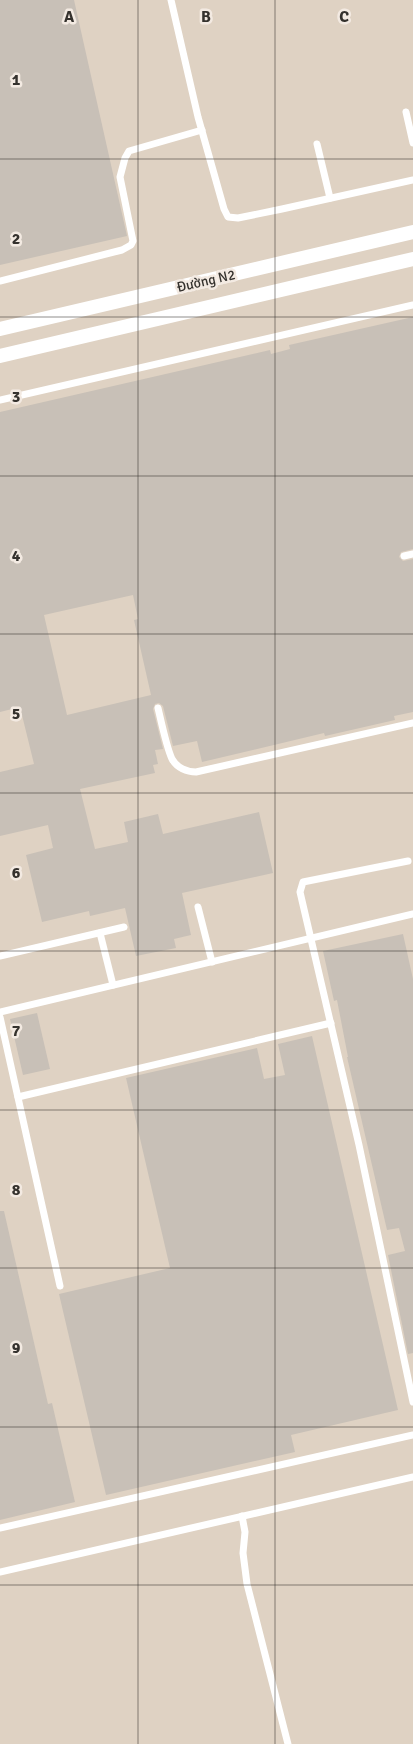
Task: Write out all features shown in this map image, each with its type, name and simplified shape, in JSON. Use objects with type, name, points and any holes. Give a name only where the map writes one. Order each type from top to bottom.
[{"type":"street","name":"Đường N2","points":[[0,329],[413,232]]},
{"type":"street","name":"Đường N2","points":[[0,356],[413,259]]},
{"type":"lane","points":[[170,0],[202,130],[224,209],[228,217],[238,218],[413,180]]},
{"type":"lane","points":[[406,112],[413,142]]},
{"type":"lane","points":[[0,281],[131,246],[133,241],[120,177],[128,151],[202,130]]},
{"type":"lane","points":[[317,144],[330,198]]},
{"type":"lane","points":[[0,400],[413,306]]},
{"type":"lane","points":[[404,556],[413,554]]},
{"type":"lane","points":[[158,708],[173,760],[184,771],[189,772],[413,723]]},
{"type":"lane","points":[[408,861],[303,882],[300,892],[359,1145],[413,1402]]},
{"type":"lane","points":[[198,906],[212,962]]},
{"type":"lane","points":[[0,1012],[413,914]]},
{"type":"lane","points":[[0,956],[124,927]]},
{"type":"lane","points":[[100,933],[113,985]]},
{"type":"lane","points":[[0,1017],[60,1286]]},
{"type":"lane","points":[[18,1097],[331,1024]]},
{"type":"lane","points":[[0,1528],[413,1435]]},
{"type":"lane","points":[[0,1572],[413,1477]]},
{"type":"lane","points":[[242,1516],[245,1532],[243,1553],[247,1584],[288,1744]]},
{"type":"shaded area","points":[[0,0],[413,0],[413,1744],[0,1744]]},
{"type":"building","points":[[0,0],[74,0],[127,236],[0,265]]},
{"type":"building","points":[[413,317],[413,549],[401,552],[399,557],[403,561],[413,559],[413,712],[394,716],[395,720],[325,736],[324,733],[202,762],[197,741],[173,746],[163,706],[159,703],[155,704],[153,709],[163,749],[155,750],[158,764],[153,765],[155,773],[80,789],[95,849],[128,842],[124,822],[158,814],[163,834],[259,812],[273,873],[182,893],[191,935],[174,939],[176,948],[136,956],[125,908],[90,916],[89,911],[42,922],[26,855],[53,848],[48,825],[0,836],[0,772],[34,764],[20,707],[0,712],[0,412],[270,350],[271,354],[290,349],[289,345]],"holes":[[[133,595],[138,619],[134,620],[151,695],[67,715],[44,615]]]},
{"type":"building","points":[[403,934],[413,979],[413,1353],[408,1354],[388,1255],[405,1251],[399,1228],[387,1230],[347,1057],[337,1000],[334,1001],[323,951]]},
{"type":"building","points":[[37,1013],[50,1069],[23,1075],[10,1019]]},
{"type":"building","points":[[312,1036],[398,1410],[291,1435],[295,1452],[106,1495],[59,1294],[170,1268],[126,1078],[257,1048],[264,1079],[285,1075],[278,1044]]},
{"type":"building","points":[[0,1211],[4,1211],[48,1404],[52,1403],[75,1502],[0,1520]]}]
